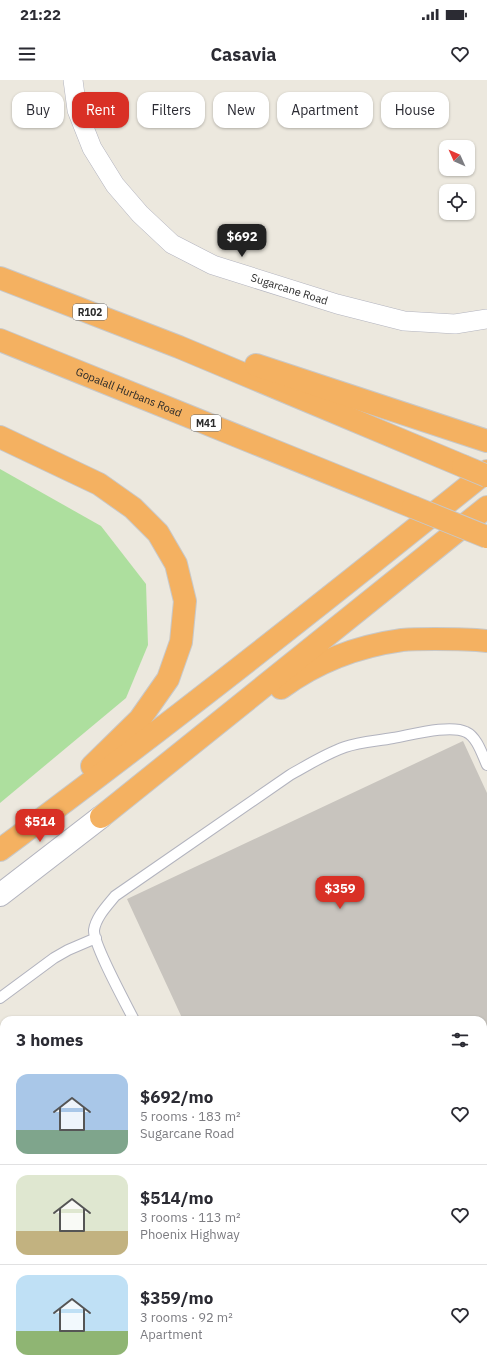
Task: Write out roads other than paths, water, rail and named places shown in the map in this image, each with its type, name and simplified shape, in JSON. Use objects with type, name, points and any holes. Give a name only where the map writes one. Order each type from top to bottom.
[{"type":"highway","name":"R102","points":[[0,278],[179,347]]},
{"type":"highway","name":"Gopalall Hurbans Road","points":[[0,340],[487,537]]},
{"type":"highway","points":[[179,347],[238,359],[487,441]]},
{"type":"highway","points":[[179,347],[487,476]]},
{"type":"highway","points":[[0,437],[99,484],[134,508],[158,533],[176,564],[185,601],[181,642],[168,679],[140,719],[82,775],[0,849]]},
{"type":"highway","points":[[0,849],[63,803],[220,682],[487,471]]},
{"type":"highway","points":[[101,818],[487,507]]},
{"type":"highway","points":[[101,818],[291,680],[327,661],[362,648],[402,640],[468,638],[487,641]]},
{"type":"main road","points":[[0,895],[101,818]]},
{"type":"street","name":"Sugarcane Road","points":[[73,80],[77,110],[92,148],[115,185],[140,214],[172,244],[213,265],[337,304],[404,321],[455,324],[487,319]]},
{"type":"lane","points":[[132,1016],[104,959],[94,931],[96,921],[115,896],[284,780],[314,761],[351,745],[439,730],[460,729],[468,732],[484,749],[487,765]]},
{"type":"lane","points":[[0,998],[54,958],[68,950],[96,938]]}]
